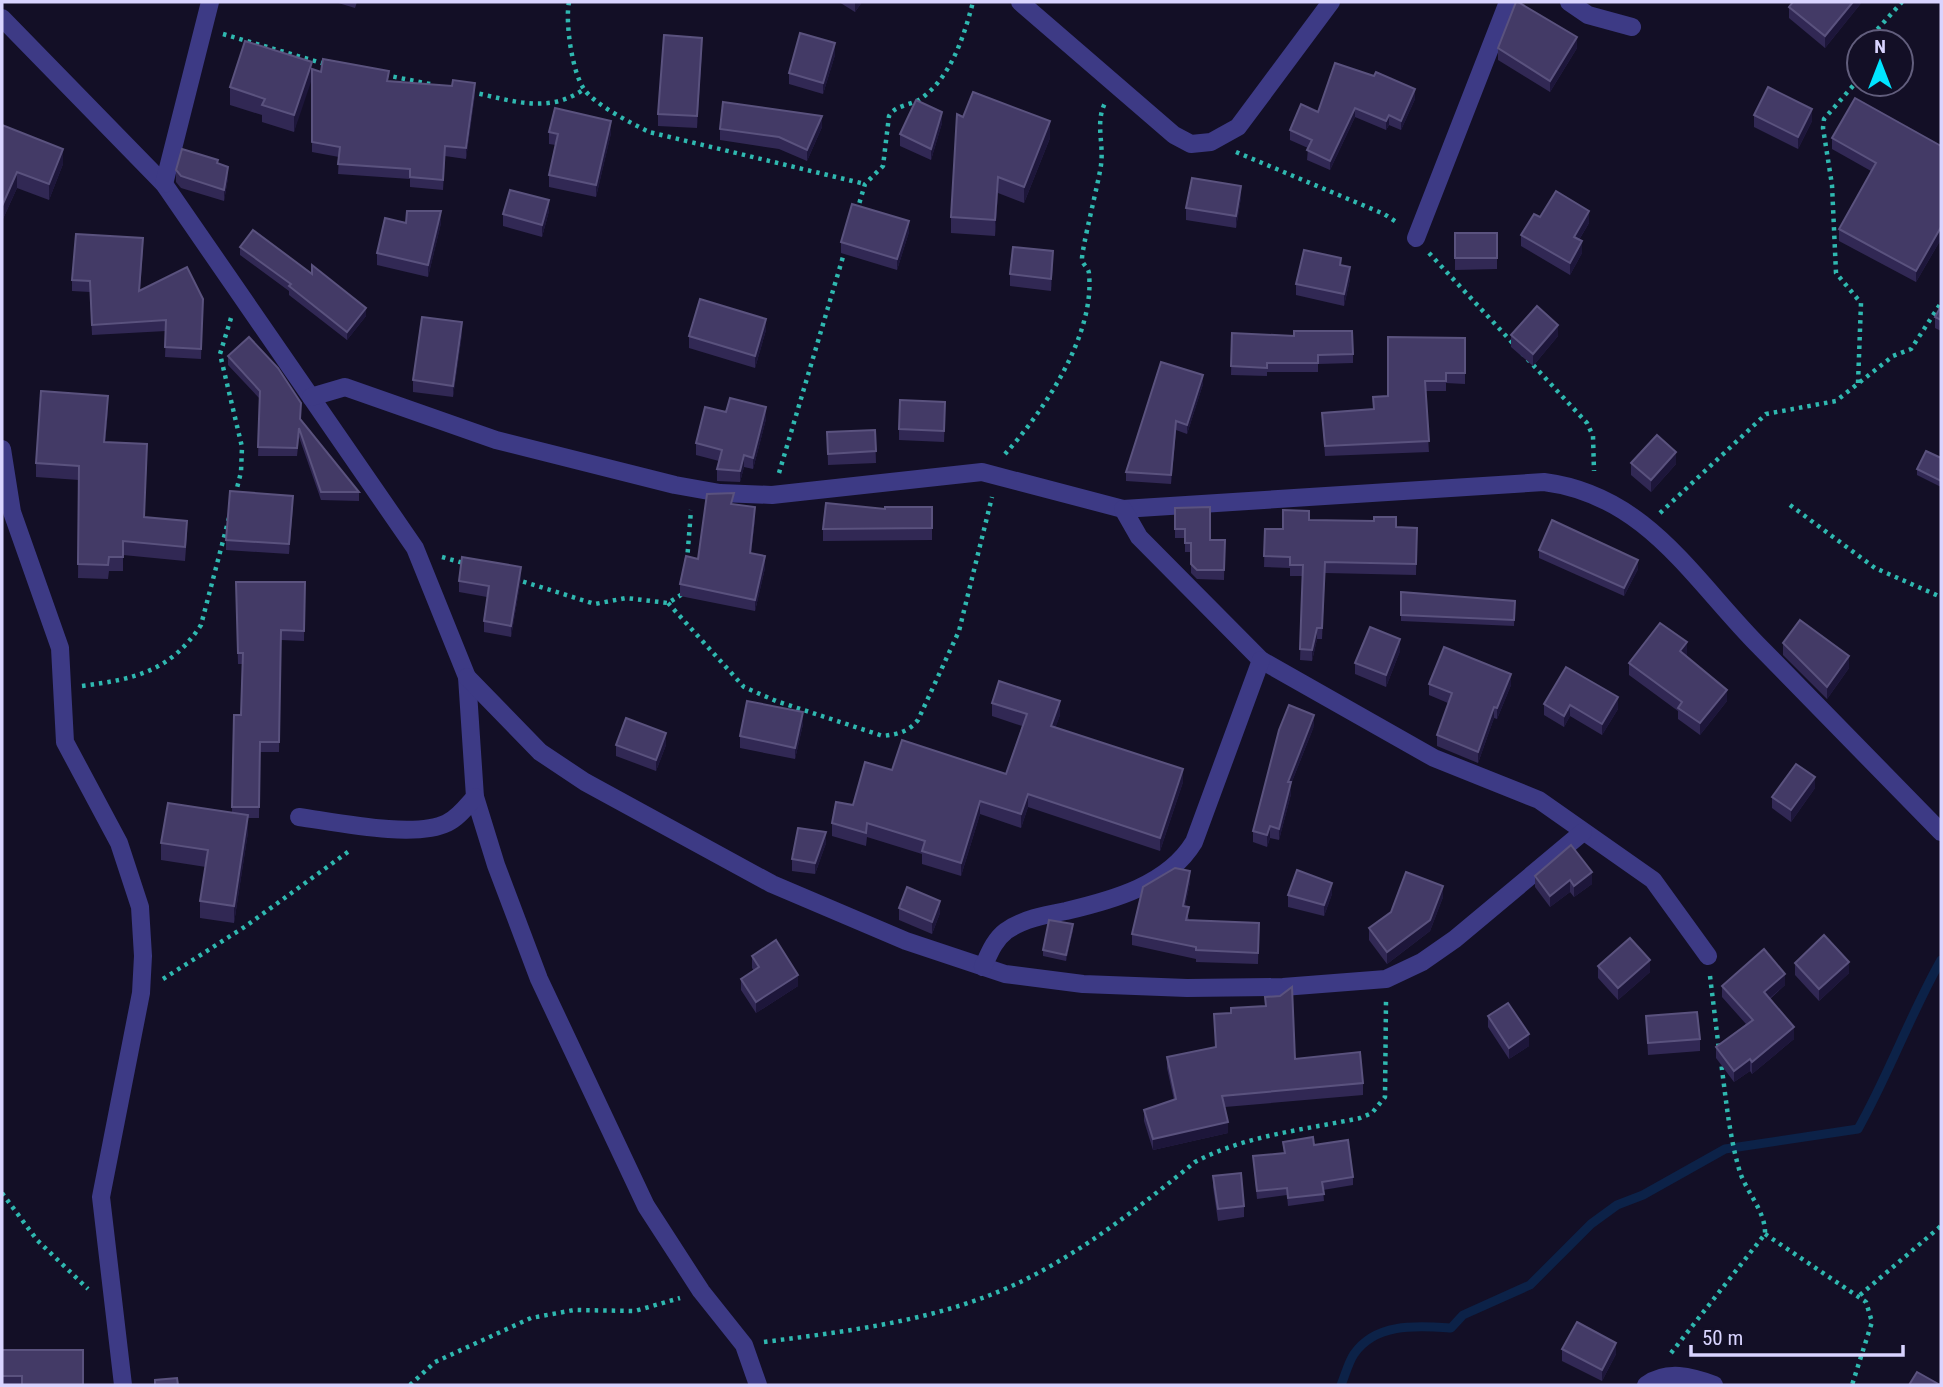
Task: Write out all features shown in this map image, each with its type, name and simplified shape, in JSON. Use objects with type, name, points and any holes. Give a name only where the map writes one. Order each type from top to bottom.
[{"type":"street","points":[[164,184],[210,2]]},
{"type":"street","points":[[1020,2],[1174,135],[1191,144],[1211,142],[1238,127],[1331,2]]},
{"type":"street","points":[[1416,237],[1508,2]]},
{"type":"street","points":[[1569,2],[1588,15],[1632,27]]},
{"type":"street","points":[[2,18],[164,184],[311,397],[347,454],[415,548],[467,677],[475,797],[496,865],[539,979],[646,1206],[701,1291],[744,1345],[758,1385]]},
{"type":"street","points":[[311,397],[345,387],[496,440],[693,488],[772,495],[993,474],[1122,509],[1544,482],[1595,493],[1668,544],[1754,641],[1941,832]]},
{"type":"street","points":[[2,449],[12,512],[58,636],[65,742],[119,843],[140,907],[143,956],[141,993],[103,1179],[102,1216],[122,1385]]},
{"type":"street","points":[[1122,509],[1139,537],[1261,660],[1434,758],[1539,800],[1653,880],[1708,956]]},
{"type":"street","points":[[983,967],[996,940],[1005,932],[1032,919],[1113,900],[1167,871],[1187,854],[1194,842],[1261,660]]},
{"type":"street","points":[[467,677],[540,752],[585,782],[772,884],[906,942],[1005,974],[1083,984],[1187,988],[1283,987],[1386,979],[1422,961],[1455,939],[1583,832]]},
{"type":"street","points":[[299,817],[381,828],[438,827],[458,816],[475,797]]},
{"type":"street","points":[[1646,1385],[1660,1377],[1670,1376],[1714,1385]]},
{"type":"path","points":[[569,2],[567,34],[584,89],[622,118],[649,132],[865,184]]},
{"type":"path","points":[[855,216],[865,184],[883,166],[889,116],[892,111],[916,102],[928,93],[959,51],[973,2]]},
{"type":"path","points":[[1879,28],[1902,2]]},
{"type":"path","points":[[204,27],[307,60],[334,65]]},
{"type":"path","points":[[375,74],[444,87]]},
{"type":"path","points":[[668,603],[744,687],[768,698],[883,736],[910,729],[918,720],[956,639],[993,474],[1034,421],[1073,350],[1082,326],[1089,276],[1082,258],[1103,151],[1099,115],[1114,83]]},
{"type":"path","points":[[457,89],[539,105],[563,101],[584,89]]},
{"type":"path","points":[[1845,95],[1824,120],[1823,128],[1832,185],[1836,273],[1861,303],[1858,384]]},
{"type":"path","points":[[1211,142],[1384,214],[1416,237],[1531,366],[1587,423],[1593,436],[1595,493]]},
{"type":"path","points":[[772,495],[847,243]]},
{"type":"path","points":[[234,498],[241,472],[242,447],[220,345],[240,294]]},
{"type":"path","points":[[1645,527],[1761,417],[1836,401],[1893,356],[1913,347],[1941,303]]},
{"type":"path","points":[[687,566],[693,488]]},
{"type":"path","points":[[1790,505],[1874,568],[1941,597]]},
{"type":"path","points":[[63,688],[134,679],[161,664],[193,638],[201,625],[231,511]]},
{"type":"path","points":[[415,548],[479,568]]},
{"type":"path","points":[[505,576],[595,604],[626,598],[668,603],[685,592]]},
{"type":"path","points":[[141,993],[246,926],[381,828]]},
{"type":"path","points":[[1646,1385],[1765,1234],[1763,1220],[1741,1174],[1732,1143],[1708,956]]},
{"type":"path","points":[[744,1345],[863,1329],[976,1300],[1015,1284],[1101,1233],[1195,1162],[1212,1153],[1232,1144],[1360,1118],[1372,1113],[1385,1097],[1386,979]]},
{"type":"path","points":[[2,1193],[37,1240],[114,1314]]},
{"type":"path","points":[[1860,1295],[1941,1226]]},
{"type":"path","points":[[1765,1234],[1860,1295],[1866,1302],[1872,1322],[1852,1385]]},
{"type":"path","points":[[410,1385],[435,1362],[521,1321],[574,1310],[635,1311],[701,1291]]},
{"type":"building","points":[[1516,2],[1577,37],[1550,81],[1498,48]]},
{"type":"building","points":[[1793,2],[1853,2],[1825,36],[1789,7]]},
{"type":"building","points":[[800,33],[835,43],[823,83],[789,73]]},
{"type":"building","points":[[664,35],[702,38],[697,116],[658,114]]},
{"type":"building","points":[[245,41],[312,62],[294,115],[262,105],[265,99],[230,87]]},
{"type":"building","points":[[323,59],[389,71],[387,81],[452,86],[453,80],[475,83],[466,148],[445,146],[443,180],[410,177],[410,169],[338,164],[340,147],[312,142],[312,69],[321,72]]},
{"type":"building","points":[[1335,63],[1374,76],[1376,72],[1415,89],[1401,121],[1389,115],[1386,121],[1355,108],[1330,161],[1307,150],[1312,140],[1290,130],[1301,104],[1318,112]]},
{"type":"building","points":[[1768,87],[1812,109],[1798,137],[1754,115]]},
{"type":"building","points":[[973,92],[1050,121],[1024,187],[998,177],[995,220],[951,217],[957,114],[963,117]]},
{"type":"building","points":[[1855,98],[1941,146],[1941,227],[1916,271],[1839,229],[1876,163],[1832,138]]},
{"type":"building","points":[[916,100],[942,112],[931,149],[900,134]]},
{"type":"building","points":[[723,102],[822,116],[807,150],[779,137],[720,129]]},
{"type":"building","points":[[555,108],[611,121],[596,185],[549,175],[558,134],[549,132]]},
{"type":"building","points":[[2,125],[63,149],[49,184],[17,172],[2,206]]},
{"type":"building","points":[[182,149],[218,160],[217,163],[228,167],[224,190],[181,176],[176,170]]},
{"type":"building","points":[[1192,178],[1241,186],[1236,216],[1186,208]]},
{"type":"building","points":[[510,190],[549,200],[542,225],[503,214]]},
{"type":"building","points":[[1556,191],[1589,211],[1574,237],[1582,241],[1570,263],[1521,235],[1534,214],[1540,217]]},
{"type":"building","points":[[852,204],[909,221],[897,259],[841,242]]},
{"type":"building","points":[[407,211],[441,211],[428,265],[377,253],[385,218],[406,223]]},
{"type":"building","points":[[253,230],[312,274],[312,265],[366,308],[347,332],[289,286],[291,284],[240,247]]},
{"type":"building","points":[[1455,233],[1497,233],[1497,258],[1455,258]]},
{"type":"building","points":[[76,234],[143,238],[139,291],[187,267],[203,299],[201,349],[165,347],[166,320],[92,325],[90,281],[72,280]]},
{"type":"building","points":[[1013,247],[1053,251],[1051,279],[1010,274]]},
{"type":"building","points":[[1304,250],[1341,258],[1340,265],[1350,267],[1344,294],[1296,284]]},
{"type":"building","points":[[700,299],[766,319],[755,356],[689,336]]},
{"type":"building","points":[[1537,306],[1558,325],[1533,354],[1511,335]]},
{"type":"building","points":[[1941,306],[1941,320],[1935,317]]},
{"type":"building","points":[[422,317],[462,322],[453,386],[413,380]]},
{"type":"building","points":[[1294,331],[1352,331],[1353,354],[1318,355],[1318,363],[1267,363],[1267,368],[1231,366],[1232,333],[1294,336]]},
{"type":"building","points":[[249,337],[278,368],[301,403],[300,419],[359,492],[321,492],[299,428],[297,448],[258,447],[260,391],[228,356]]},
{"type":"building","points":[[1388,337],[1465,338],[1465,373],[1446,373],[1446,381],[1425,381],[1429,441],[1325,446],[1322,413],[1374,409],[1373,397],[1388,396]]},
{"type":"building","points":[[1161,362],[1203,375],[1187,425],[1176,421],[1171,475],[1126,472]]},
{"type":"building","points":[[41,391],[108,396],[104,442],[147,444],[144,517],[187,521],[185,547],[123,541],[123,557],[109,557],[108,565],[78,564],[79,466],[36,463]]},
{"type":"building","points":[[730,398],[766,407],[753,458],[744,455],[740,471],[717,469],[722,450],[696,443],[705,407],[726,412]]},
{"type":"building","points":[[900,400],[945,402],[944,431],[899,429]]},
{"type":"building","points":[[875,430],[876,451],[828,454],[827,432]]},
{"type":"building","points":[[1657,435],[1676,452],[1651,480],[1631,463]]},
{"type":"building","points":[[1926,451],[1941,458],[1941,481],[1917,469]]},
{"type":"building","points":[[230,491],[293,496],[289,544],[226,540]]},
{"type":"building","points":[[734,493],[731,504],[755,507],[750,553],[765,556],[755,600],[680,584],[686,556],[698,559],[707,494]]},
{"type":"building","points":[[826,503],[885,509],[932,507],[932,528],[823,529]]},
{"type":"building","points":[[1210,507],[1210,540],[1225,540],[1224,570],[1197,570],[1191,564],[1191,543],[1185,543],[1185,529],[1175,529],[1175,508]]},
{"type":"building","points":[[1283,510],[1309,511],[1309,520],[1374,521],[1374,517],[1396,517],[1396,527],[1417,528],[1416,564],[1325,562],[1322,628],[1317,628],[1312,650],[1300,649],[1303,565],[1290,565],[1290,557],[1264,556],[1265,529],[1283,529]]},
{"type":"building","points":[[1552,520],[1638,560],[1624,588],[1539,550]]},
{"type":"building","points":[[462,557],[521,567],[511,626],[484,621],[489,586],[459,581]]},
{"type":"building","points":[[236,582],[305,582],[304,631],[281,630],[279,742],[260,742],[259,807],[232,807],[234,715],[241,715],[243,653],[238,653]]},
{"type":"building","points":[[1401,592],[1515,601],[1514,620],[1401,615]]},
{"type":"building","points":[[1800,620],[1849,656],[1827,687],[1783,643]]},
{"type":"building","points":[[1660,623],[1687,642],[1680,651],[1727,690],[1700,723],[1678,708],[1682,702],[1629,663]]},
{"type":"building","points":[[1370,627],[1400,639],[1386,675],[1355,663]]},
{"type":"building","points":[[1444,647],[1511,674],[1497,708],[1494,707],[1478,752],[1437,735],[1452,693],[1429,684]]},
{"type":"building","points":[[1566,667],[1618,697],[1602,724],[1570,705],[1564,716],[1544,704]]},
{"type":"building","points":[[999,681],[1060,701],[1051,726],[1183,769],[1160,838],[1028,794],[1021,814],[980,801],[961,863],[922,851],[925,841],[867,823],[866,833],[832,823],[836,802],[853,805],[865,762],[892,770],[902,740],[1006,774],[1027,714],[992,703]]},
{"type":"building","points":[[747,701],[803,712],[795,748],[740,736]]},
{"type":"building","points":[[1289,705],[1314,715],[1288,782],[1291,782],[1279,829],[1270,826],[1267,835],[1253,831],[1279,730]]},
{"type":"building","points":[[626,718],[666,733],[656,760],[616,745]]},
{"type":"building","points":[[1796,764],[1815,777],[1791,810],[1772,797]]},
{"type":"building","points":[[168,803],[248,815],[234,906],[200,901],[208,850],[161,843]]},
{"type":"building","points":[[798,828],[826,832],[815,863],[792,859]]},
{"type":"building","points":[[1571,845],[1592,872],[1574,886],[1570,880],[1550,896],[1535,876]]},
{"type":"building","points":[[1175,868],[1190,871],[1183,906],[1189,907],[1186,920],[1259,923],[1258,953],[1196,950],[1196,947],[1132,934],[1143,887]]},
{"type":"building","points":[[1297,870],[1332,883],[1324,905],[1288,895]]},
{"type":"building","points":[[1406,872],[1443,886],[1430,920],[1387,952],[1369,928],[1391,912]]},
{"type":"building","points":[[907,887],[940,901],[932,922],[899,908]]},
{"type":"building","points":[[1049,920],[1073,924],[1066,955],[1043,950]]},
{"type":"building","points":[[1824,935],[1849,962],[1819,989],[1795,963]]},
{"type":"building","points":[[1630,938],[1650,960],[1618,988],[1598,966]]},
{"type":"building","points":[[776,940],[798,975],[756,1002],[741,979],[759,967],[752,956]]},
{"type":"building","points":[[1764,949],[1785,974],[1764,992],[1794,1027],[1752,1062],[1750,1059],[1734,1071],[1716,1047],[1753,1020],[1722,986]]},
{"type":"building","points":[[1292,987],[1295,1059],[1360,1052],[1363,1083],[1222,1096],[1228,1122],[1153,1139],[1144,1110],[1176,1099],[1167,1057],[1216,1047],[1214,1014],[1231,1013],[1231,1008],[1266,1006],[1265,997],[1280,996]]},
{"type":"building","points":[[1508,1003],[1529,1034],[1509,1048],[1488,1016]]},
{"type":"building","points":[[1697,1012],[1700,1039],[1648,1043],[1646,1016]]},
{"type":"building","points":[[1313,1137],[1314,1145],[1348,1140],[1353,1177],[1322,1182],[1324,1194],[1288,1198],[1287,1188],[1257,1191],[1253,1156],[1285,1153],[1283,1142]]},
{"type":"building","points":[[1241,1173],[1244,1206],[1218,1209],[1213,1176]]},
{"type":"building","points":[[1577,1322],[1616,1343],[1602,1370],[1562,1349]]},
{"type":"building","points":[[2,1350],[83,1350],[83,1385],[22,1385],[22,1376],[2,1376]]},
{"type":"building","points":[[1917,1372],[1940,1385],[1909,1385]]},
{"type":"building","points":[[177,1378],[178,1385],[155,1385],[155,1380]]},
{"type":"waterway","points":[[1341,1385],[1354,1354],[1374,1336],[1398,1328],[1451,1328],[1463,1315],[1530,1285],[1591,1224],[1617,1205],[1643,1195],[1725,1149],[1858,1129],[1941,960]]}]
